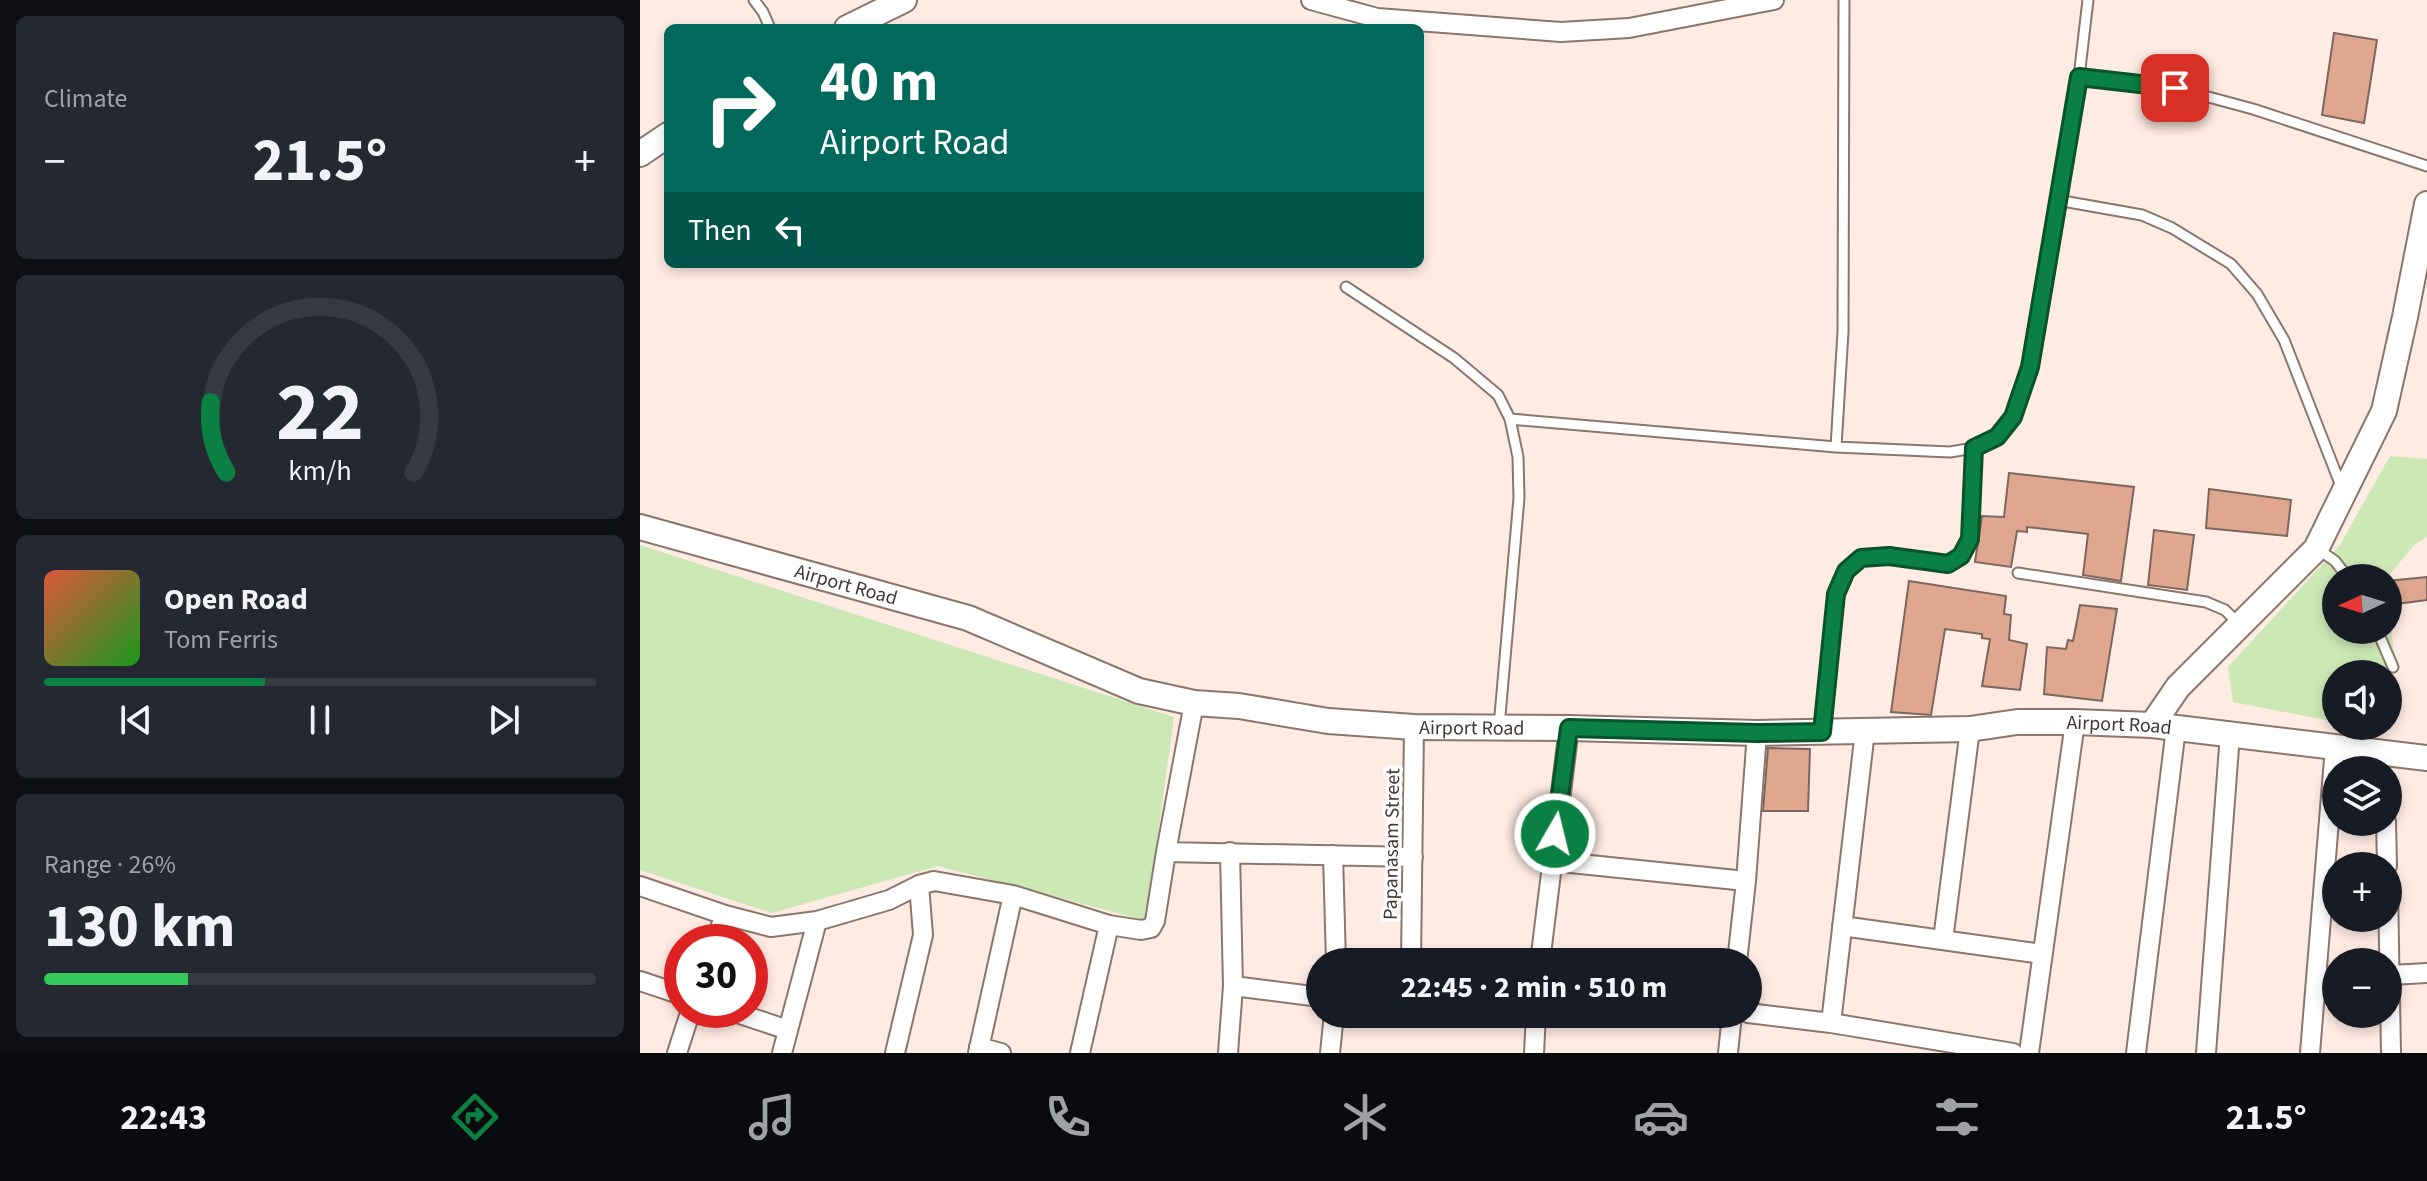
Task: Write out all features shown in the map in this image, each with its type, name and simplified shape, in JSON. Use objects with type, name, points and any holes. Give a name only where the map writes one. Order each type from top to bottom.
[{"type":"street","points":[[855,24],[904,0]]},
{"type":"street","points":[[1311,0],[1377,18],[1561,32],[1629,28],[1774,0]]},
{"type":"street","points":[[640,154],[664,138]]},
{"type":"street","points":[[2136,1053],[2164,726],[2178,687],[2316,549],[2384,411],[2427,204]]},
{"type":"street","name":"Airport Road","points":[[640,527],[968,618],[1139,691],[1194,703],[1239,706],[1328,721],[1414,727],[1757,733],[1970,729],[2017,722],[2075,722],[2164,726],[2335,747],[2366,756]]},
{"type":"street","points":[[640,886],[771,927],[817,921],[889,900],[934,881],[1013,895],[1109,925],[1141,930],[1151,928],[1155,921],[1194,703]]},
{"type":"street","points":[[2029,1053],[2075,722]]},
{"type":"street","name":"Papanasam Street","points":[[1411,948],[1414,727]]},
{"type":"street","points":[[1542,948],[1569,728]]},
{"type":"street","points":[[1943,940],[1970,729]]},
{"type":"street","points":[[1831,1023],[1865,731]]},
{"type":"street","points":[[1739,948],[1757,733]]},
{"type":"street","points":[[2206,1053],[2230,734]]},
{"type":"street","points":[[2310,1053],[2335,747]]},
{"type":"street","name":"Airport Road","points":[[2402,760],[2427,758]]},
{"type":"street","points":[[1166,852],[1413,857]]},
{"type":"street","points":[[1228,1053],[1233,986],[1230,852]]},
{"type":"street","points":[[1333,855],[1336,948]]},
{"type":"street","points":[[1551,861],[1746,881]]},
{"type":"street","points":[[895,1053],[923,935],[919,885]]},
{"type":"street","points":[[1001,1053],[979,1050],[1013,895]]},
{"type":"street","points":[[722,924],[725,915]]},
{"type":"street","points":[[782,1053],[817,921]]},
{"type":"street","points":[[1080,1053],[1109,925]]},
{"type":"street","points":[[1842,926],[2042,954]]},
{"type":"street","points":[[2402,974],[2427,973]]},
{"type":"street","points":[[640,981],[664,989]]},
{"type":"street","points":[[1233,986],[1306,995]]},
{"type":"street","points":[[1762,1015],[2013,1053]]},
{"type":"street","points":[[768,1023],[788,1030]]},
{"type":"street","points":[[677,1053],[685,1028]]},
{"type":"street","points":[[1330,1053],[1333,1028]]},
{"type":"street","points":[[1534,1053],[1535,1028]]},
{"type":"street","points":[[1728,1053],[1731,1028]]},
{"type":"street","points":[[2391,1028],[2391,1053]]},
{"type":"lane","points":[[754,0],[768,24]]},
{"type":"lane","points":[[1836,447],[1843,332],[1844,0]]},
{"type":"lane","points":[[1510,419],[1836,447],[1950,452],[1974,448],[1997,437],[2013,417],[2030,367],[2079,77],[2088,0]]},
{"type":"lane","points":[[2079,77],[2175,88],[2253,109],[2427,166]]},
{"type":"lane","points":[[2057,200],[2142,215],[2172,228],[2231,264],[2257,294],[2284,340],[2343,493]]},
{"type":"lane","points":[[1346,287],[1454,358],[1498,395],[1510,419],[1518,457],[1519,498],[1499,727]]},
{"type":"lane","points":[[1822,732],[1836,594],[1846,571],[1861,558],[1889,556],[1948,564],[1961,556],[1970,539],[1974,448]]},
{"type":"lane","points":[[2316,549],[2328,555],[2336,564]]},
{"type":"lane","points":[[2018,573],[2206,602],[2225,610],[2240,625]]},
{"type":"green space","points":[[2390,456],[2427,459],[2427,537],[2414,545],[2398,564],[2323,564],[2340,545]]},
{"type":"green space","points":[[640,545],[1174,717],[1144,920],[938,866],[772,913],[640,870]]},
{"type":"green space","points":[[2322,565],[2322,644],[2393,644],[2395,660],[2322,660],[2322,719],[2233,702],[2228,667]]},
{"type":"building","points":[[2334,33],[2377,40],[2364,123],[2322,115]]},
{"type":"building","points":[[2009,473],[2134,487],[2121,581],[2083,575],[2088,534],[2027,527],[2027,532],[2017,531],[2011,567],[1975,562],[1982,516],[2004,517]]},
{"type":"building","points":[[2209,489],[2291,500],[2287,536],[2206,528]]},
{"type":"building","points":[[2154,530],[2194,535],[2187,590],[2148,585]]},
{"type":"building","points":[[2427,577],[2427,600],[2402,603],[2402,580]]},
{"type":"building","points":[[1909,581],[2006,596],[2004,614],[2011,615],[2009,640],[2027,644],[2020,690],[1982,686],[1990,639],[1982,638],[1982,634],[1945,629],[1931,715],[1891,712]]},
{"type":"building","points":[[2080,605],[2117,609],[2102,701],[2044,694],[2047,647],[2066,649],[2068,640],[2073,641]]},
{"type":"building","points":[[1768,748],[1810,749],[1808,811],[1763,811]]},
{"type":"route","points":[[1555,834],[1569,728],[1822,732],[1836,594],[1846,571],[1861,558],[1889,556],[1948,564],[1961,556],[1970,539],[1974,448],[1997,437],[2013,417],[2030,367],[2079,77],[2175,88]]}]
